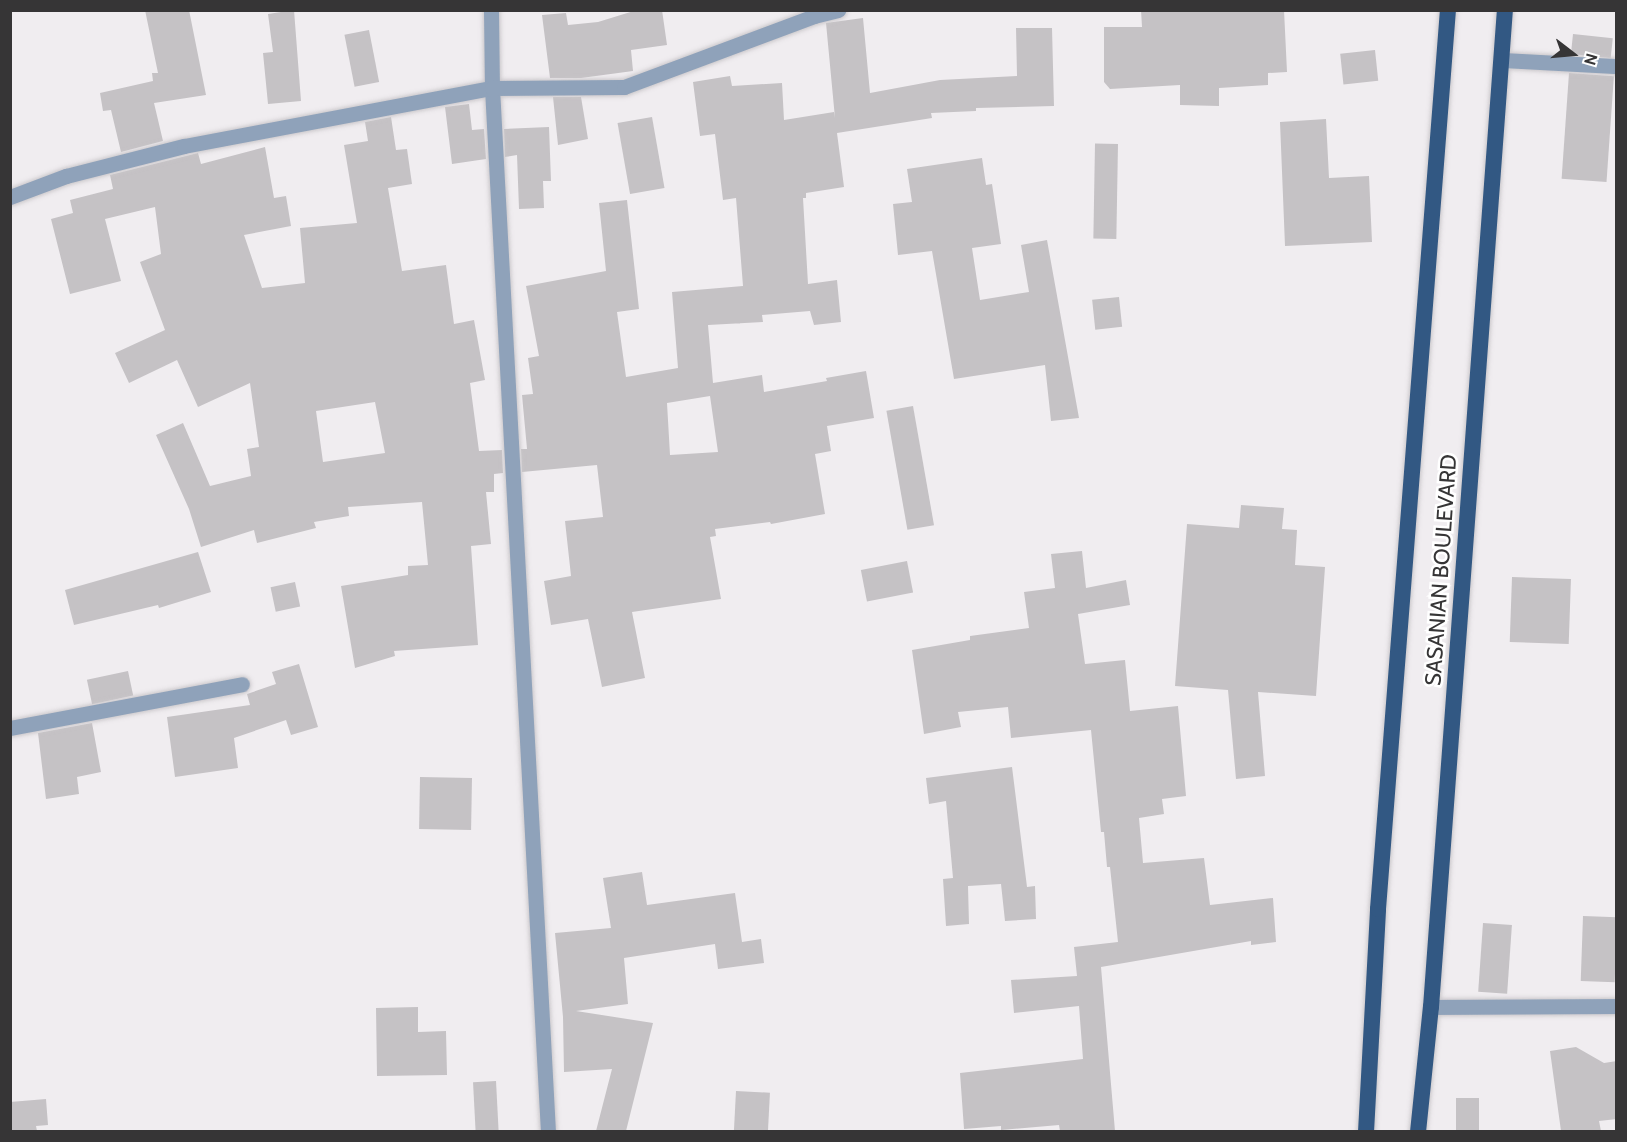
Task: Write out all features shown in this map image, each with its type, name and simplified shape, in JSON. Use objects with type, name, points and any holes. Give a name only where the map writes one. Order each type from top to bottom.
[{"type":"highway","name":"SASANIAN BOULEVARD","points":[[1366,1131],[1378,909],[1448,10]]},
{"type":"highway","name":"SASANIAN BOULEVARD","points":[[1418,1131],[1431,1007],[1505,10]]},
{"type":"street","points":[[491,10],[492,88],[548,1131]]},
{"type":"street","points":[[10,197],[66,176],[184,146],[492,88],[624,87],[814,15],[838,10]]},
{"type":"street","points":[[1501,60],[1617,66]]},
{"type":"street","points":[[10,728],[242,684]]},
{"type":"street","points":[[1431,1007],[1617,1006]]},
{"type":"building","points":[[145,10],[189,10],[206,95],[154,103],[163,141],[121,152],[111,110],[103,111],[100,93],[153,81],[152,73],[158,73]]},
{"type":"building","points":[[294,10],[301,101],[268,104],[263,53],[273,52],[268,14]]},
{"type":"building","points":[[637,10],[662,10],[667,45],[631,50],[633,71],[581,78],[550,78],[542,15],[566,13],[568,25],[598,22]]},
{"type":"building","points":[[1141,10],[1284,10],[1287,72],[1268,73],[1268,85],[1219,88],[1219,106],[1180,105],[1180,85],[1110,89],[1104,82],[1104,27],[1142,27]]},
{"type":"building","points":[[863,18],[870,93],[940,80],[1017,76],[1016,28],[1052,28],[1054,106],[976,108],[976,111],[931,113],[932,118],[837,133],[844,187],[806,193],[806,198],[803,198],[808,284],[837,280],[841,322],[814,325],[810,311],[762,315],[763,322],[708,325],[713,383],[762,375],[764,392],[827,381],[826,378],[866,371],[874,418],[827,426],[831,451],[815,454],[825,514],[771,524],[770,522],[715,529],[716,536],[710,537],[721,599],[632,612],[645,678],[602,687],[588,619],[551,625],[544,581],[571,576],[565,521],[603,517],[597,465],[522,472],[521,449],[527,449],[522,395],[533,394],[528,358],[539,356],[526,286],[606,271],[599,203],[627,200],[639,309],[617,312],[626,377],[678,368],[672,292],[743,286],[736,198],[723,200],[715,134],[700,136],[693,82],[730,76],[732,86],[782,83],[784,120],[834,112],[835,118],[826,23]],"holes":[[[710,396],[718,452],[670,455],[667,403]]]},
{"type":"building","points":[[369,30],[379,82],[355,87],[344,35]]},
{"type":"building","points":[[1573,34],[1613,38],[1611,58],[1571,54]]},
{"type":"building","points":[[1375,50],[1378,81],[1343,84],[1340,54]]},
{"type":"building","points":[[1569,73],[1614,76],[1606,182],[1562,179]]},
{"type":"building","points":[[553,97],[581,97],[588,139],[558,145]]},
{"type":"building","points":[[469,104],[472,130],[484,129],[486,159],[452,164],[445,107]]},
{"type":"building","points":[[391,117],[396,150],[407,149],[412,184],[388,188],[402,271],[446,265],[454,324],[474,320],[485,380],[470,383],[479,451],[502,450],[503,473],[494,474],[494,492],[486,492],[491,544],[471,546],[478,645],[394,651],[395,656],[355,668],[341,586],[408,575],[408,566],[428,565],[422,502],[348,507],[349,516],[314,522],[316,528],[257,543],[254,530],[201,547],[189,509],[156,435],[183,423],[210,486],[251,476],[247,449],[259,447],[250,383],[198,407],[177,360],[129,383],[115,353],[165,330],[140,262],[161,254],[155,207],[105,219],[121,281],[70,294],[51,219],[73,213],[70,200],[113,189],[110,175],[198,153],[201,164],[265,147],[274,198],[286,196],[291,226],[244,235],[262,288],[305,283],[300,228],[357,223],[344,145],[368,141],[365,122]],"holes":[[[375,402],[385,453],[323,462],[316,411]]]},
{"type":"building","points":[[652,117],[665,188],[630,194],[618,123]]},
{"type":"building","points":[[1326,119],[1329,178],[1369,176],[1372,242],[1285,246],[1280,122]]},
{"type":"building","points":[[549,127],[551,181],[543,181],[544,208],[519,209],[517,155],[505,157],[504,129]]},
{"type":"building","points":[[1095,144],[1118,144],[1116,239],[1093,239]]},
{"type":"building","points":[[982,158],[986,185],[992,184],[1001,244],[972,248],[980,300],[1029,292],[1021,245],[1047,240],[1079,418],[1051,421],[1045,365],[954,379],[932,251],[898,255],[893,204],[912,202],[907,169]]},
{"type":"building","points":[[1119,297],[1122,327],[1095,330],[1092,300]]},
{"type":"building","points":[[913,406],[934,525],[907,530],[886,411]]},
{"type":"building","points":[[1241,505],[1284,508],[1282,529],[1297,530],[1295,565],[1325,567],[1316,696],[1258,692],[1265,776],[1236,779],[1228,690],[1175,686],[1187,524],[1239,528]]},
{"type":"building","points":[[1082,551],[1086,588],[1126,580],[1130,605],[1078,614],[1085,664],[1125,660],[1130,711],[1178,706],[1186,796],[1162,799],[1164,814],[1139,818],[1143,863],[1204,858],[1210,905],[1273,898],[1276,942],[1251,945],[1251,941],[1101,967],[1115,1131],[1060,1131],[1059,1125],[1001,1130],[1001,1126],[964,1129],[960,1073],[1083,1059],[1079,1006],[1014,1013],[1011,980],[1077,976],[1074,947],[1118,942],[1110,867],[1107,867],[1104,832],[1101,832],[1091,730],[1011,738],[1008,707],[958,712],[961,727],[924,734],[912,650],[970,640],[970,636],[1029,628],[1024,592],[1055,588],[1051,554]]},
{"type":"building","points":[[198,552],[211,592],[159,608],[158,605],[74,625],[65,590]]},
{"type":"building","points":[[907,561],[913,592],[867,601],[861,570]]},
{"type":"building","points":[[1512,577],[1571,579],[1569,644],[1510,642]]},
{"type":"building","points":[[295,582],[300,606],[276,612],[271,587]]},
{"type":"building","points":[[299,664],[318,727],[291,735],[286,720],[234,738],[238,768],[175,777],[167,717],[250,705],[247,694],[276,684],[272,672]]},
{"type":"building","points":[[128,671],[133,695],[92,704],[87,680]]},
{"type":"building","points":[[92,723],[101,772],[77,777],[79,794],[46,799],[38,733]]},
{"type":"building","points":[[1012,767],[1027,887],[1035,886],[1036,919],[1005,921],[1001,884],[968,886],[969,924],[946,926],[943,879],[953,878],[946,801],[929,804],[926,778]]},
{"type":"building","points":[[420,777],[472,778],[471,830],[419,829]]},
{"type":"building","points":[[642,872],[647,905],[735,893],[742,942],[761,939],[764,963],[718,969],[715,944],[624,958],[628,1004],[576,1011],[653,1023],[626,1131],[596,1131],[612,1069],[564,1072],[563,1017],[555,933],[611,928],[603,878]]},
{"type":"building","points":[[1583,916],[1616,917],[1615,982],[1581,981]]},
{"type":"building","points":[[1483,923],[1512,925],[1507,994],[1478,992]]},
{"type":"building","points":[[418,1007],[418,1032],[446,1031],[447,1075],[377,1076],[376,1008]]},
{"type":"building","points":[[1576,1047],[1604,1063],[1617,1061],[1617,1119],[1599,1121],[1601,1131],[1561,1131],[1550,1051]]},
{"type":"building","points":[[496,1081],[499,1131],[476,1132],[473,1082]]},
{"type":"building","points":[[736,1091],[770,1093],[768,1132],[734,1131]]},
{"type":"building","points":[[1456,1098],[1479,1098],[1479,1131],[1456,1131]]},
{"type":"building","points":[[46,1099],[48,1125],[36,1126],[37,1131],[10,1131],[10,1102]]}]
